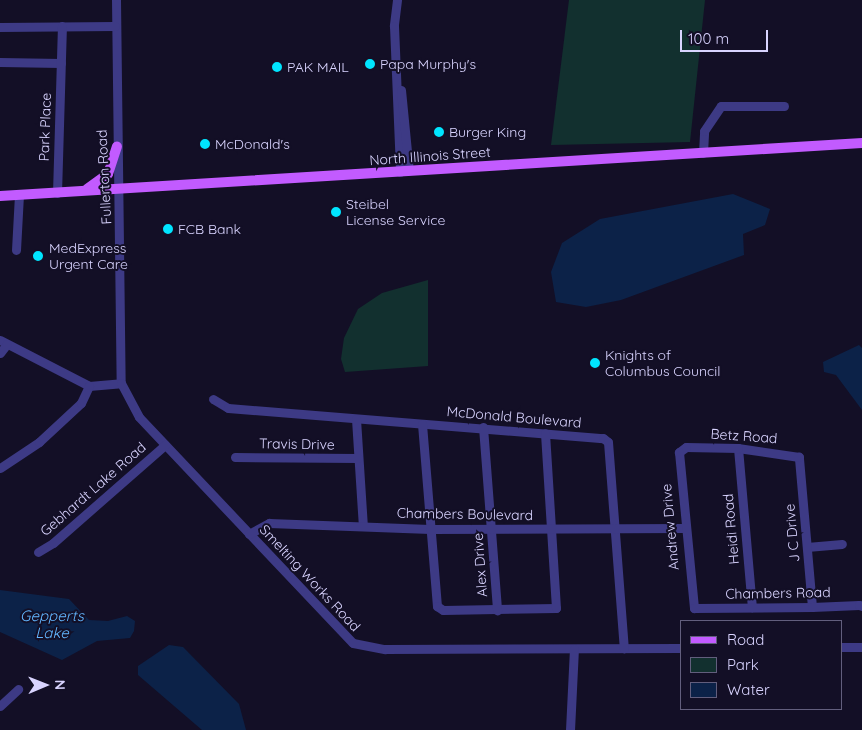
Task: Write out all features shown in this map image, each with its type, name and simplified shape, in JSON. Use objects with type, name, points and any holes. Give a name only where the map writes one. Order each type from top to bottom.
[{"type":"main road","name":"North Illinois Street","points":[[0,196],[862,143]]},
{"type":"main road","points":[[80,192],[108,174],[117,146]]},
{"type":"street","name":"Fullerton Road","points":[[116,0],[117,146],[120,189],[121,383]]},
{"type":"street","points":[[397,0],[398,77],[405,172]]},
{"type":"street","name":"Park Place","points":[[57,193],[62,26]]},
{"type":"street","points":[[0,27],[115,26]]},
{"type":"street","points":[[0,62],[61,63]]},
{"type":"street","points":[[703,153],[704,131],[721,106],[784,106]]},
{"type":"street","points":[[16,250],[20,195]]},
{"type":"street","points":[[0,353],[3,342],[89,386],[121,383]]},
{"type":"street","name":"Smelting Works Road","points":[[121,383],[139,417],[354,644],[385,649],[680,648]]},
{"type":"street","points":[[0,468],[67,416],[81,403],[89,386]]},
{"type":"street","name":"McDonald Boulevard","points":[[213,399],[228,408],[422,424],[483,427],[608,442],[624,648]]},
{"type":"street","points":[[356,419],[363,526]]},
{"type":"street","points":[[422,424],[437,606],[443,610],[556,608],[553,529],[545,433]]},
{"type":"street","name":"Alex Drive","points":[[483,427],[497,610]]},
{"type":"street","name":"Gebhardt Lake Road","points":[[38,552],[54,543],[165,445]]},
{"type":"street","name":"Betz Road","points":[[686,447],[738,448],[799,457]]},
{"type":"street","name":"Andrew Drive","points":[[686,447],[678,457],[684,528],[694,608]]},
{"type":"street","name":"Heidi Road","points":[[738,448],[752,607]]},
{"type":"street","name":"Travis Drive","points":[[235,457],[358,458]]},
{"type":"street","name":"J C Drive","points":[[799,457],[812,607]]},
{"type":"street","name":"Chambers Boulevard","points":[[250,534],[269,523],[430,529],[684,528]]},
{"type":"street","points":[[807,547],[842,544]]},
{"type":"street","name":"Chambers Road","points":[[694,608],[862,606]]},
{"type":"street","points":[[842,647],[862,647]]},
{"type":"street","points":[[570,730],[574,649]]},
{"type":"street","points":[[0,706],[18,688]]},
{"type":"green space","points":[[569,0],[705,0],[690,142],[551,145]]},
{"type":"green space","points":[[428,280],[428,366],[345,372],[341,359],[344,338],[358,309],[382,293]]},
{"type":"water","points":[[733,194],[770,209],[765,225],[743,234],[744,255],[621,300],[586,307],[556,302],[551,272],[562,243],[600,219]]},
{"type":"water","points":[[859,345],[862,348],[862,410],[836,375],[824,372],[823,362]]},
{"type":"water","name":"Gepperts Lake","points":[[0,590],[69,599],[89,620],[108,621],[127,616],[135,621],[134,631],[130,638],[97,641],[62,660],[0,632]]},
{"type":"water","points":[[169,645],[183,647],[239,704],[246,730],[202,730],[138,675],[138,666]]},
{"type":"place","name":"Papa Murphy's","points":[[370,64]]},
{"type":"place","name":"PAK MAIL","points":[[277,67]]},
{"type":"place","name":"Burger King","points":[[439,132]]},
{"type":"place","name":"McDonald's","points":[[205,144]]},
{"type":"place","name":"Steibel License Service","points":[[336,212]]},
{"type":"place","name":"FCB Bank","points":[[168,229]]},
{"type":"place","name":"MedExpress Urgent Care","points":[[38,256]]},
{"type":"place","name":"Knights of Columbus Council","points":[[595,363]]}]
